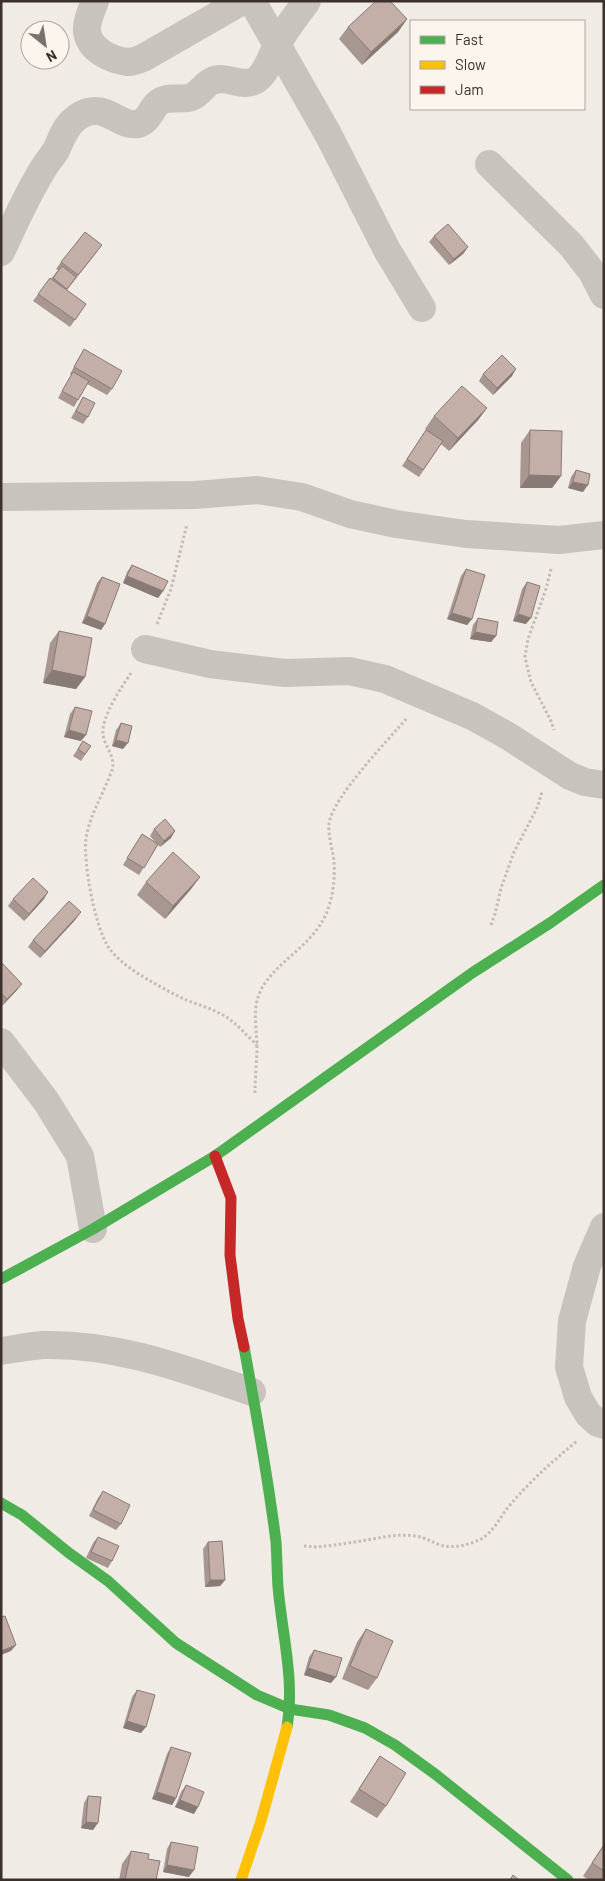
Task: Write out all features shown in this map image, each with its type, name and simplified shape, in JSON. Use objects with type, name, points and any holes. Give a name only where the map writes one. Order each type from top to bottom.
[{"type":"main road","points":[[1,1278],[93,1230],[215,1156],[472,973],[550,923],[604,885]]},
{"type":"main road","points":[[215,1156],[231,1198],[230,1256],[238,1319],[263,1446],[276,1544],[278,1588],[290,1686],[290,1709],[285,1739],[261,1821],[241,1880]]},
{"type":"main road","points":[[1,1503],[22,1515],[69,1553],[108,1581],[176,1643],[256,1696],[290,1709],[329,1715],[364,1728],[395,1745],[443,1780],[568,1880]]},
{"type":"street","points":[[95,1],[90,13],[87,32],[93,43],[99,52],[117,60],[130,62],[143,58],[242,1]]},
{"type":"street","points":[[252,1],[328,134],[387,250],[422,308]]},
{"type":"street","points":[[1,252],[40,174],[74,120],[96,110],[123,122],[137,124],[146,120],[156,105],[162,100],[194,96],[212,81],[219,79],[232,80],[242,84],[254,82],[262,76],[277,44],[307,1]]},
{"type":"street","points":[[490,164],[571,245],[592,272],[604,295]]},
{"type":"street","points":[[1,497],[195,495],[257,490],[302,498],[350,514],[396,524],[466,534],[559,540],[604,535]]},
{"type":"street","points":[[145,649],[210,664],[286,672],[349,671],[385,679],[472,716],[508,736],[570,776],[585,782],[604,785]]},
{"type":"street","points":[[1,1042],[46,1101],[80,1156],[93,1230]]},
{"type":"street","points":[[601,1424],[588,1414],[578,1397],[568,1367],[572,1321],[587,1266],[604,1227]]},
{"type":"street","points":[[1,1351],[43,1346],[91,1347],[158,1360],[252,1392]]},
{"type":"path","points":[[195,495],[171,589],[161,615],[145,649],[107,716],[103,732],[105,742],[111,754],[112,768],[86,838],[86,860],[97,922],[109,948],[125,965],[152,982],[184,999],[220,1013],[232,1021],[257,1045]]},
{"type":"path","points":[[488,931],[495,914],[500,888],[514,852],[537,808],[552,763],[555,735],[551,721],[531,682],[525,657],[528,639],[546,589],[559,540]]},
{"type":"path","points":[[253,1129],[257,1045],[254,1011],[262,988],[277,970],[306,944],[326,914],[334,887],[334,862],[329,823],[335,808],[345,791],[426,697]]},
{"type":"path","points":[[276,1544],[317,1547],[400,1535],[426,1538],[449,1547],[481,1539],[490,1532],[509,1506],[531,1482],[601,1424]]},
{"type":"building","points":[[376,1],[390,1],[407,19],[371,52],[348,27]]},
{"type":"building","points":[[448,224],[468,247],[454,259],[434,236]]},
{"type":"building","points":[[85,232],[102,245],[78,275],[61,262]]},
{"type":"building","points":[[62,266],[76,277],[67,289],[53,278]]},
{"type":"building","points":[[50,278],[86,304],[75,320],[38,294]]},
{"type":"building","points":[[84,349],[122,371],[112,389],[74,367]]},
{"type":"building","points":[[502,355],[516,369],[497,388],[483,374]]},
{"type":"building","points":[[73,372],[89,381],[78,400],[62,391]]},
{"type":"building","points":[[462,386],[487,408],[458,438],[434,416]]},
{"type":"building","points":[[83,397],[95,403],[88,417],[76,411]]},
{"type":"building","points":[[426,430],[443,441],[423,470],[407,459]]},
{"type":"building","points":[[530,430],[562,431],[561,476],[529,475]]},
{"type":"building","points":[[576,470],[590,474],[588,485],[573,482]]},
{"type":"building","points":[[132,565],[168,581],[163,591],[127,576]]},
{"type":"building","points":[[466,569],[485,575],[472,619],[452,613]]},
{"type":"building","points":[[102,577],[120,584],[105,624],[87,616]]},
{"type":"building","points":[[527,582],[540,586],[531,618],[518,614]]},
{"type":"building","points":[[478,618],[498,622],[496,636],[475,632]]},
{"type":"building","points":[[59,631],[92,638],[85,677],[52,670]]},
{"type":"building","points":[[75,707],[92,711],[86,735],[69,730]]},
{"type":"building","points":[[121,723],[132,726],[128,743],[116,740]]},
{"type":"building","points":[[83,741],[91,746],[85,754],[78,749]]},
{"type":"building","points":[[165,819],[175,831],[164,841],[154,829]]},
{"type":"building","points":[[142,834],[158,844],[144,868],[127,858]]},
{"type":"building","points":[[173,852],[200,877],[173,906],[146,882]]},
{"type":"building","points":[[33,878],[48,892],[29,914],[13,899]]},
{"type":"building","points":[[69,901],[81,912],[45,951],[33,940]]},
{"type":"building","points":[[1,962],[22,984],[7,999],[1,993]]},
{"type":"building","points":[[103,1491],[130,1505],[121,1524],[93,1510]]},
{"type":"building","points":[[98,1537],[119,1546],[112,1561],[91,1552]]},
{"type":"building","points":[[222,1541],[225,1580],[210,1580],[208,1542]]},
{"type":"building","points":[[5,1616],[16,1645],[1,1651],[1,1617]]},
{"type":"building","points":[[366,1629],[393,1641],[377,1678],[350,1666]]},
{"type":"building","points":[[314,1650],[342,1658],[336,1677],[308,1668]]},
{"type":"building","points":[[137,1690],[155,1695],[146,1727],[127,1721]]},
{"type":"building","points":[[171,1747],[191,1753],[176,1798],[157,1792]]},
{"type":"building","points":[[380,1756],[406,1773],[386,1806],[359,1789]]},
{"type":"building","points":[[186,1785],[204,1792],[198,1807],[180,1800]]},
{"type":"building","points":[[88,1796],[101,1797],[98,1823],[86,1822]]},
{"type":"building","points":[[171,1842],[198,1847],[194,1870],[167,1865]]},
{"type":"building","points":[[604,1845],[604,1871],[592,1863]]},
{"type":"building","points":[[131,1851],[149,1854],[148,1859],[160,1861],[156,1880],[125,1880]]},
{"type":"building","points":[[513,1875],[519,1880],[510,1880]]},
{"type":"traffic: fast","points":[[1,1279],[93,1229],[215,1156],[472,973],[550,923],[604,885]]},
{"type":"traffic: fast","points":[[244,1347],[266,1468],[276,1542],[278,1587],[289,1674],[290,1692],[287,1727]]},
{"type":"traffic: fast","points":[[1,1503],[22,1515],[69,1553],[108,1581],[176,1643],[257,1695],[290,1709],[329,1715],[365,1728],[395,1745],[435,1774],[568,1880]]},
{"type":"traffic: slow","points":[[241,1880],[261,1821],[287,1727]]},
{"type":"traffic: jam","points":[[215,1156],[231,1198],[230,1255],[238,1319],[244,1347]]}]
